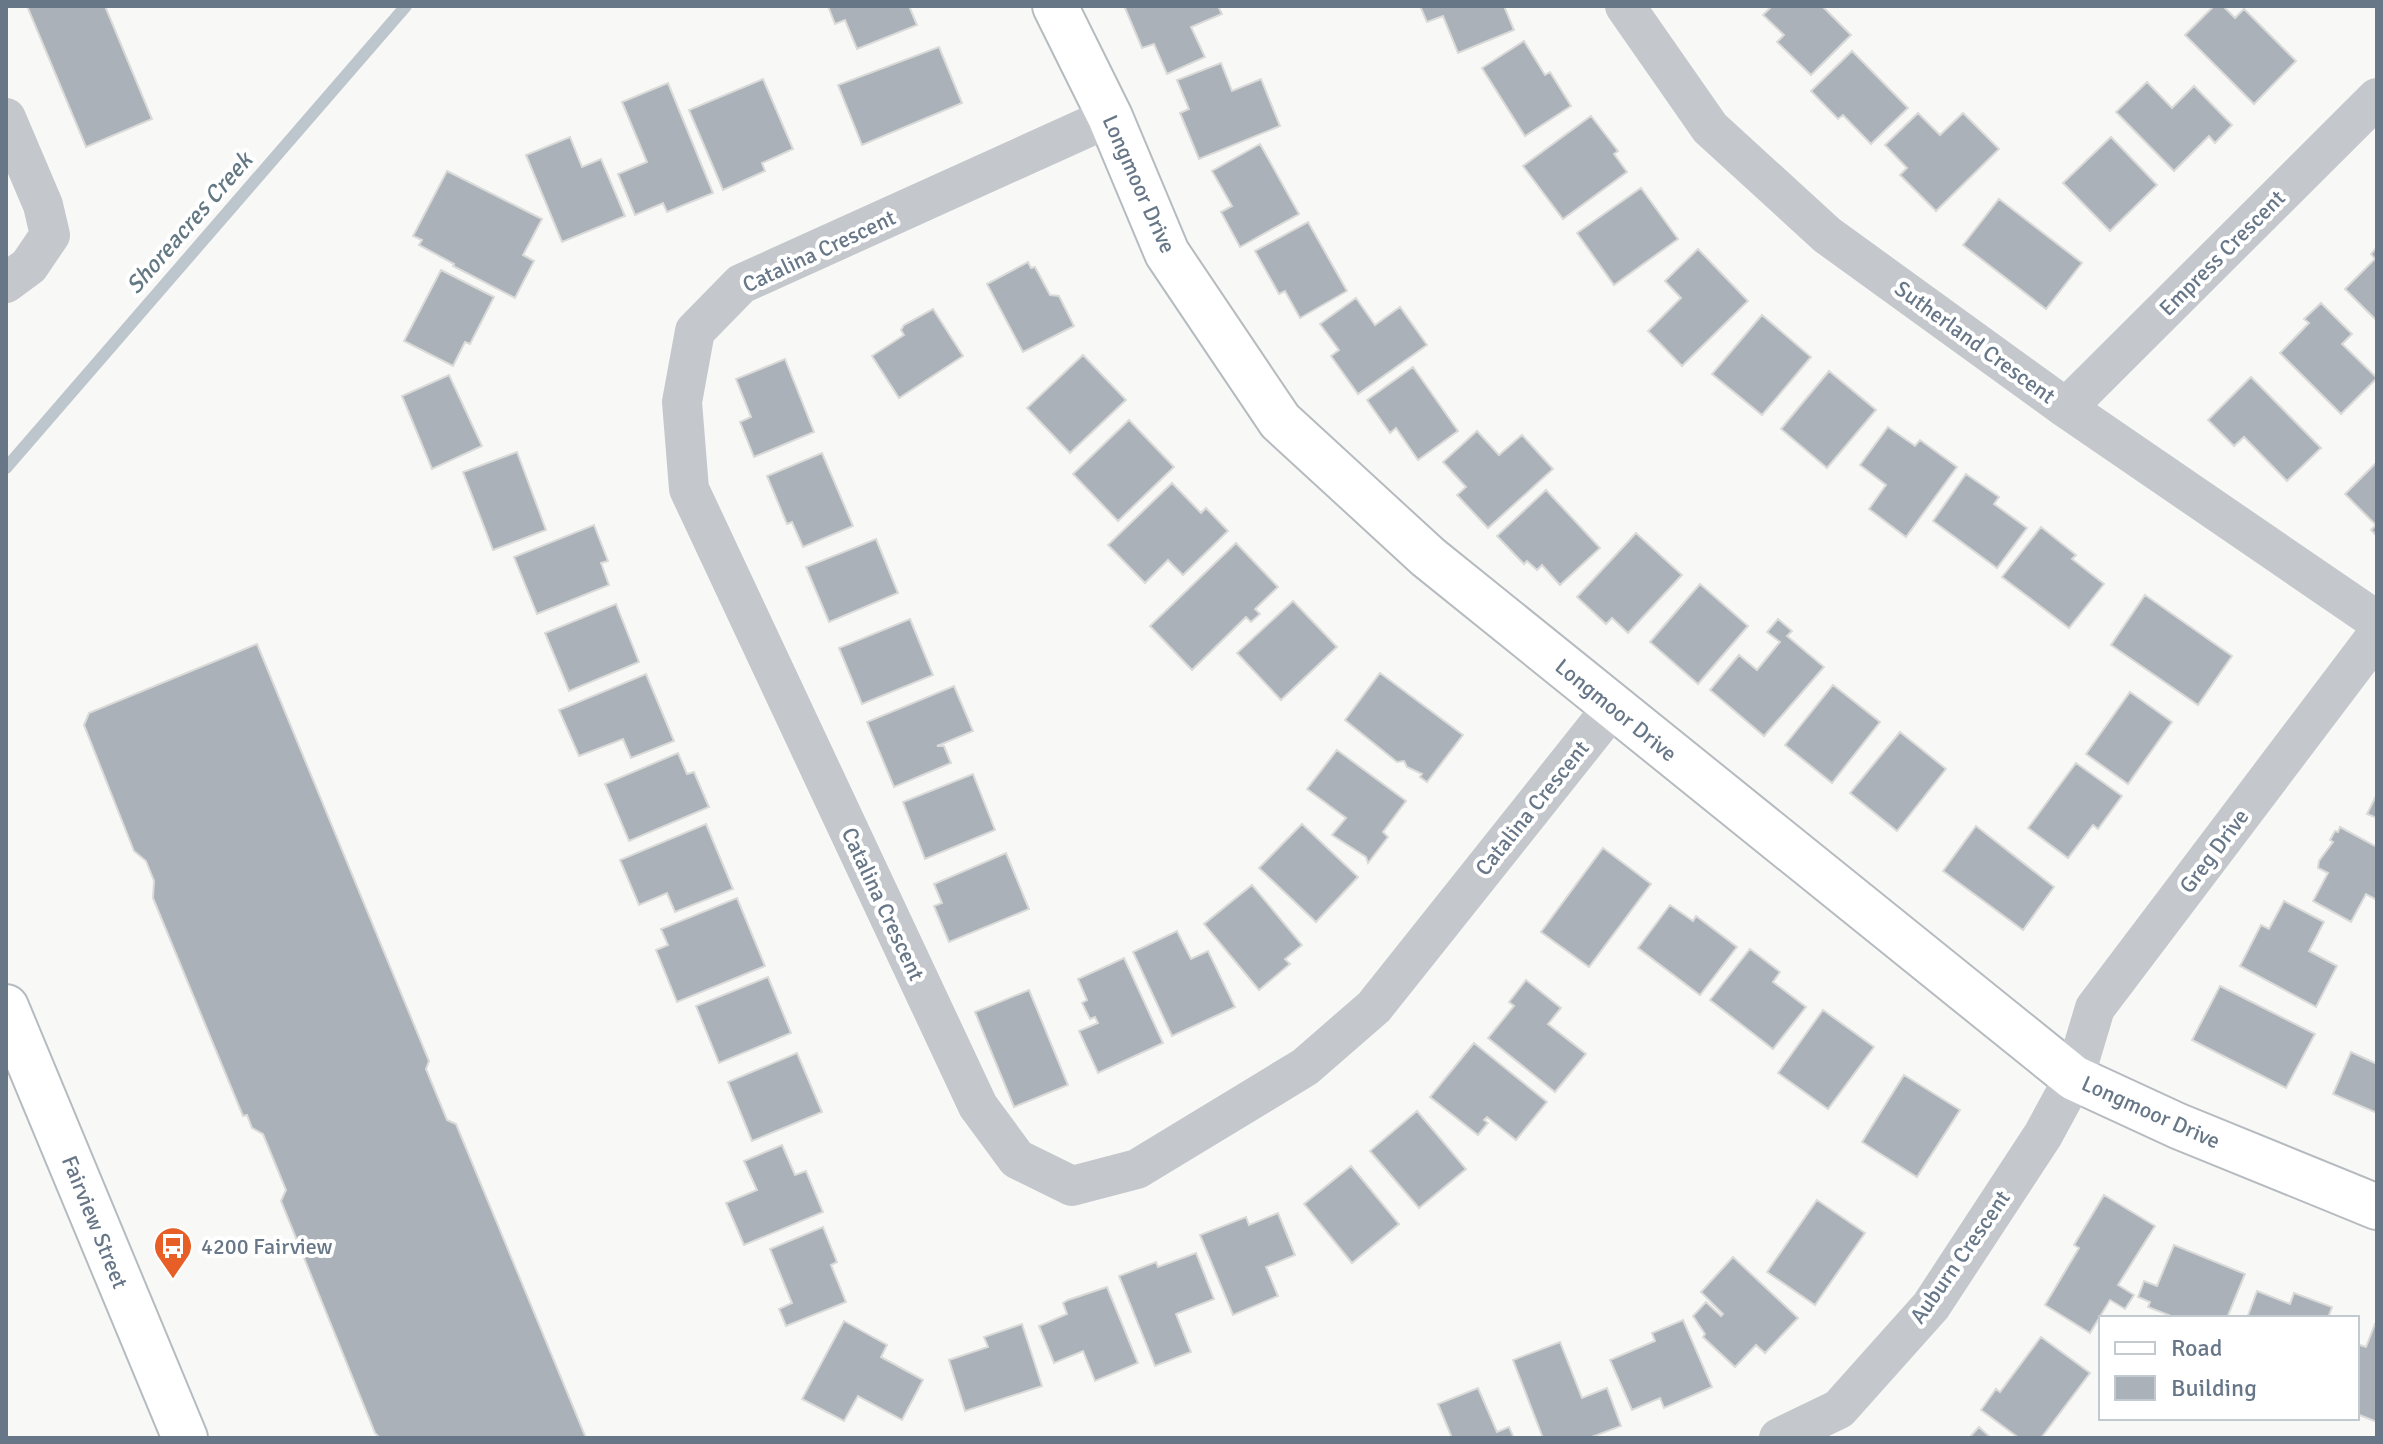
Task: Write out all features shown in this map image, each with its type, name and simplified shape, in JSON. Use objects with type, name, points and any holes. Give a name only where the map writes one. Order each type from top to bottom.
[{"type":"street","name":"Longmoor Drive","points":[[1055,6],[1110,117],[1167,253],[1280,421],[1428,557],[2074,1078],[2178,1126],[2377,1207]]},
{"type":"street","name":"Sutherland Crescent","points":[[1625,6],[1710,128],[1827,235],[2066,408],[2377,621]]},
{"type":"street","name":"Empress Crescent","points":[[2066,408],[2377,98]]},
{"type":"street","name":"Catalina Crescent","points":[[1110,117],[741,284],[695,331],[682,402],[689,489],[978,1106],[1017,1159],[1072,1186],[1137,1169],[1305,1067],[1374,1007],[1612,708]]},
{"type":"street","points":[[6,118],[43,205],[50,235],[29,266],[6,283]]},
{"type":"street","name":"Greg Drive","points":[[2074,1078],[2095,1008],[2377,635]]},
{"type":"street","name":"Fairview Street","points":[[6,1007],[185,1438]]},
{"type":"street","name":"Auburn Crescent","points":[[1779,1438],[1839,1409],[1931,1306],[2043,1135],[2074,1078]]},
{"type":"building","points":[[27,6],[105,6],[152,119],[86,147]]},
{"type":"building","points":[[828,6],[909,6],[917,25],[857,49],[845,20],[835,24]]},
{"type":"building","points":[[1218,6],[1222,14],[1191,27],[1205,57],[1167,74],[1154,44],[1142,48],[1125,8]]},
{"type":"building","points":[[1420,6],[1504,6],[1514,30],[1458,53],[1443,16],[1427,22]]},
{"type":"building","points":[[1772,6],[1822,6],[1851,35],[1811,75],[1777,42],[1784,35],[1763,15]]},
{"type":"building","points":[[2214,6],[2223,6],[2235,18],[2244,9],[2296,61],[2254,104],[2185,35]]},
{"type":"building","points":[[1524,41],[1545,75],[1550,72],[1571,106],[1525,136],[1482,68]]},
{"type":"building","points":[[939,47],[962,103],[862,145],[838,85]]},
{"type":"building","points":[[1852,51],[1908,108],[1871,144],[1843,115],[1838,119],[1811,91]]},
{"type":"building","points":[[1221,63],[1232,91],[1261,79],[1280,126],[1199,159],[1180,113],[1189,109],[1177,80]]},
{"type":"building","points":[[763,79],[793,149],[762,163],[765,171],[723,190],[689,110]]},
{"type":"building","points":[[2147,82],[2172,108],[2194,86],[2232,125],[2215,143],[2209,136],[2174,171],[2116,112]]},
{"type":"building","points":[[668,83],[713,193],[667,212],[663,203],[635,215],[618,174],[647,162],[622,102]]},
{"type":"building","points":[[1918,113],[1940,135],[1963,113],[1999,149],[1936,211],[1900,175],[1907,168],[1885,145]]},
{"type":"building","points":[[1591,116],[1618,151],[1614,154],[1627,172],[1563,219],[1523,166]]},
{"type":"building","points":[[570,137],[582,167],[601,159],[625,216],[562,242],[526,155]]},
{"type":"building","points":[[2111,137],[2157,185],[2110,231],[2063,183]]},
{"type":"building","points":[[1260,144],[1299,214],[1240,247],[1221,212],[1232,206],[1212,171]]},
{"type":"building","points":[[447,171],[542,219],[523,255],[534,261],[515,298],[453,266],[419,245],[422,240],[413,236]]},
{"type":"building","points":[[1641,188],[1678,239],[1614,285],[1577,233]]},
{"type":"building","points":[[1999,199],[2082,263],[2046,309],[1963,245]]},
{"type":"building","points":[[1308,222],[1347,291],[1300,318],[1285,291],[1279,294],[1255,251]]},
{"type":"building","points":[[2377,247],[2377,321],[2345,289],[2375,259],[2371,254]]},
{"type":"building","points":[[1698,249],[1748,301],[1682,366],[1648,331],[1681,298],[1665,281]]},
{"type":"building","points":[[1028,262],[1031,268],[1035,267],[1050,295],[1059,296],[1074,326],[1023,352],[987,284]]},
{"type":"building","points":[[441,270],[494,297],[470,344],[465,342],[453,366],[404,341]]},
{"type":"building","points":[[1356,298],[1375,325],[1400,307],[1427,345],[1358,394],[1331,356],[1339,350],[1320,324]]},
{"type":"building","points":[[2321,303],[2352,334],[2342,344],[2377,378],[2341,414],[2280,353],[2309,323],[2304,319]]},
{"type":"building","points":[[933,309],[963,356],[899,398],[872,356],[904,335],[901,330],[904,325]]},
{"type":"building","points":[[1762,315],[1811,357],[1762,415],[1712,374]]},
{"type":"building","points":[[1083,355],[1126,400],[1070,453],[1027,408]]},
{"type":"building","points":[[785,359],[814,432],[754,457],[740,422],[751,417],[736,379]]},
{"type":"building","points":[[1413,367],[1458,431],[1418,460],[1396,428],[1390,433],[1367,400]]},
{"type":"building","points":[[1829,371],[1876,410],[1827,468],[1781,429]]},
{"type":"building","points":[[449,375],[482,446],[432,469],[402,396]]},
{"type":"building","points":[[2251,377],[2321,448],[2287,481],[2244,437],[2234,446],[2208,420]]},
{"type":"building","points":[[1129,420],[1174,467],[1118,521],[1073,474]]},
{"type":"building","points":[[1888,427],[1915,446],[1920,440],[1957,467],[1906,537],[1869,509],[1886,485],[1860,465]]},
{"type":"building","points":[[1477,431],[1499,455],[1522,435],[1553,469],[1488,528],[1457,495],[1466,487],[1443,462]]},
{"type":"building","points":[[517,452],[546,530],[493,550],[463,472]]},
{"type":"building","points":[[822,453],[853,526],[803,547],[792,522],[787,524],[767,476]]},
{"type":"building","points":[[2377,462],[2377,536],[2371,530],[2376,525],[2345,494]]},
{"type":"building","points":[[1966,474],[1999,497],[1994,504],[2027,528],[1997,568],[1933,521]]},
{"type":"building","points":[[1172,483],[1201,513],[1206,508],[1228,531],[1183,575],[1168,560],[1145,583],[1108,545]]},
{"type":"building","points":[[1546,490],[1600,548],[1560,585],[1542,565],[1537,570],[1527,561],[1524,564],[1497,536]]},
{"type":"building","points":[[594,525],[608,561],[601,563],[609,585],[537,614],[514,557]]},
{"type":"building","points":[[2041,527],[2076,555],[2072,559],[2104,584],[2069,628],[2002,577]]},
{"type":"building","points":[[1636,533],[1682,575],[1628,633],[1612,618],[1606,624],[1577,597]]},
{"type":"building","points":[[876,539],[898,593],[829,622],[806,567]]},
{"type":"building","points":[[1236,543],[1278,587],[1255,609],[1260,614],[1251,622],[1246,617],[1192,670],[1150,626]]},
{"type":"building","points":[[1700,584],[1748,626],[1698,684],[1650,642]]},
{"type":"building","points":[[2145,595],[2232,656],[2198,705],[2111,645]]},
{"type":"building","points":[[1293,601],[1337,647],[1281,700],[1237,653]]},
{"type":"building","points":[[616,604],[639,662],[569,691],[545,633]]},
{"type":"building","points":[[910,619],[933,675],[862,704],[839,648]]},
{"type":"building","points":[[1778,619],[1792,631],[1787,636],[1824,667],[1764,736],[1710,690],[1739,655],[1757,670],[1780,642],[1767,632]]},
{"type":"building","points":[[257,644],[429,1061],[426,1069],[447,1120],[456,1124],[586,1438],[380,1438],[375,1433],[281,1201],[286,1190],[263,1134],[252,1128],[247,1115],[243,1116],[153,898],[154,881],[146,861],[134,851],[84,725],[89,713]]},
{"type":"building","points":[[1380,673],[1463,735],[1427,782],[1420,777],[1422,774],[1407,767],[1404,761],[1397,762],[1345,720]]},
{"type":"building","points":[[646,674],[674,741],[631,758],[623,739],[579,756],[559,710]]},
{"type":"building","points":[[1833,685],[1880,722],[1832,783],[1785,745]]},
{"type":"building","points":[[954,686],[973,731],[937,746],[944,746],[951,763],[894,787],[867,722]]},
{"type":"building","points":[[2130,692],[2172,722],[2128,784],[2086,754]]},
{"type":"building","points":[[1900,732],[1946,769],[1897,831],[1850,793]]},
{"type":"building","points":[[1337,750],[1406,801],[1383,832],[1388,837],[1368,863],[1366,857],[1332,835],[1346,818],[1307,789]]},
{"type":"building","points":[[678,753],[687,774],[694,772],[709,807],[629,841],[605,784]]},
{"type":"building","points":[[2076,763],[2122,796],[2098,829],[2093,825],[2068,858],[2028,828]]},
{"type":"building","points":[[973,774],[995,830],[925,859],[903,802]]},
{"type":"building","points":[[2377,794],[2377,818],[2367,814]]},
{"type":"building","points":[[706,824],[733,889],[675,912],[667,893],[639,905],[620,860]]},
{"type":"building","points":[[1302,824],[1358,877],[1316,922],[1259,868]]},
{"type":"building","points":[[1976,826],[2054,887],[2023,930],[1943,871]]},
{"type":"building","points":[[2340,827],[2377,847],[2377,900],[2366,894],[2351,922],[2313,901],[2328,873],[2318,868],[2319,861]]},
{"type":"building","points":[[1603,848],[1651,884],[1589,967],[1541,932]]},
{"type":"building","points":[[1006,853],[1029,909],[949,942],[934,906],[942,903],[934,884]]},
{"type":"building","points":[[1252,885],[1302,945],[1285,959],[1290,964],[1259,990],[1204,924]]},
{"type":"building","points":[[737,898],[765,966],[677,1002],[656,950],[668,945],[661,929]]},
{"type":"building","points":[[2284,901],[2324,922],[2309,951],[2337,966],[2316,1007],[2240,966],[2261,925],[2269,929]]},
{"type":"building","points":[[1670,905],[1693,921],[1696,916],[1737,947],[1700,995],[1638,948]]},
{"type":"building","points":[[1177,931],[1191,959],[1208,951],[1235,1007],[1172,1036],[1133,952]]},
{"type":"building","points":[[1750,949],[1780,972],[1773,982],[1806,1007],[1773,1049],[1710,1000]]},
{"type":"building","points":[[1124,958],[1163,1043],[1098,1073],[1079,1031],[1098,1023],[1095,1017],[1090,1019],[1082,1003],[1087,1000],[1078,979]]},
{"type":"building","points":[[768,977],[791,1033],[719,1063],[696,1006]]},
{"type":"building","points":[[1526,980],[1561,1008],[1548,1024],[1586,1054],[1555,1092],[1488,1038],[1514,1006],[1509,1002]]},
{"type":"building","points":[[2220,986],[2315,1034],[2286,1088],[2192,1040]]},
{"type":"building","points":[[1029,990],[1068,1085],[1014,1107],[975,1012]]},
{"type":"building","points":[[1823,1010],[1874,1047],[1828,1109],[1778,1073]]},
{"type":"building","points":[[1474,1043],[1547,1102],[1516,1140],[1487,1117],[1484,1120],[1488,1123],[1478,1135],[1430,1097]]},
{"type":"building","points":[[2351,1052],[2377,1064],[2377,1113],[2333,1094]]},
{"type":"building","points":[[797,1053],[822,1112],[752,1141],[728,1082]]},
{"type":"building","points":[[1904,1075],[1960,1110],[1917,1177],[1862,1142]]},
{"type":"building","points":[[1417,1111],[1466,1169],[1419,1208],[1370,1151]]},
{"type":"building","points":[[782,1145],[795,1175],[806,1171],[823,1212],[744,1245],[726,1203],[757,1190],[744,1161]]},
{"type":"building","points":[[1351,1166],[1399,1224],[1352,1263],[1304,1204]]},
{"type":"building","points":[[2104,1195],[2155,1226],[2118,1285],[2134,1295],[2125,1309],[2110,1300],[2090,1333],[2045,1305],[2079,1248],[2074,1245]]},
{"type":"building","points":[[1817,1200],[1865,1233],[1815,1305],[1767,1272]]},
{"type":"building","points":[[1278,1213],[1295,1255],[1266,1267],[1278,1296],[1233,1315],[1200,1235],[1246,1217],[1249,1225]]},
{"type":"building","points":[[823,1227],[837,1262],[831,1265],[846,1302],[786,1326],[779,1309],[792,1303],[770,1249]]},
{"type":"building","points":[[2174,1245],[2245,1274],[2228,1316],[2171,1316],[2148,1307],[2150,1302],[2138,1297],[2144,1281],[2157,1286]]},
{"type":"building","points":[[1196,1253],[1214,1299],[1176,1314],[1191,1352],[1155,1366],[1119,1276],[1156,1262],[1158,1267]]},
{"type":"building","points":[[1733,1257],[1798,1318],[1765,1353],[1756,1345],[1735,1367],[1703,1337],[1705,1334],[1693,1316],[1706,1302],[1721,1316],[1723,1314],[1701,1292]]},
{"type":"building","points":[[1107,1287],[1138,1363],[1095,1381],[1083,1351],[1054,1363],[1039,1326],[1067,1314],[1063,1303],[1068,1300]]},
{"type":"building","points":[[2257,1291],[2290,1304],[2294,1293],[2332,1307],[2329,1316],[2248,1316]]},
{"type":"building","points":[[1683,1320],[1712,1387],[1664,1408],[1660,1398],[1632,1410],[1610,1360],[1655,1341],[1652,1333]]},
{"type":"building","points":[[844,1321],[887,1345],[881,1357],[923,1380],[902,1420],[858,1396],[844,1421],[802,1399]]},
{"type":"building","points":[[1022,1324],[1042,1386],[965,1411],[949,1360],[988,1347],[984,1337]]},
{"type":"building","points":[[2375,1324],[2377,1422],[2359,1415],[2359,1345],[2366,1347]]},
{"type":"building","points":[[2041,1337],[2090,1373],[2041,1438],[2019,1438],[1981,1410],[1996,1389],[2000,1392]]},
{"type":"building","points":[[1560,1342],[1582,1398],[1607,1388],[1621,1426],[1589,1438],[1543,1438],[1513,1360]]},
{"type":"building","points":[[1478,1388],[1497,1432],[1509,1427],[1514,1438],[1452,1438],[1438,1404]]},
{"type":"building","points":[[1979,1427],[1991,1438],[1969,1438]]},
{"type":"waterway","name":"Shoreacres Creek","points":[[6,468],[406,6]]},
{"type":"place","name":"4200 Fairview","points":[[173,1280]]}]
